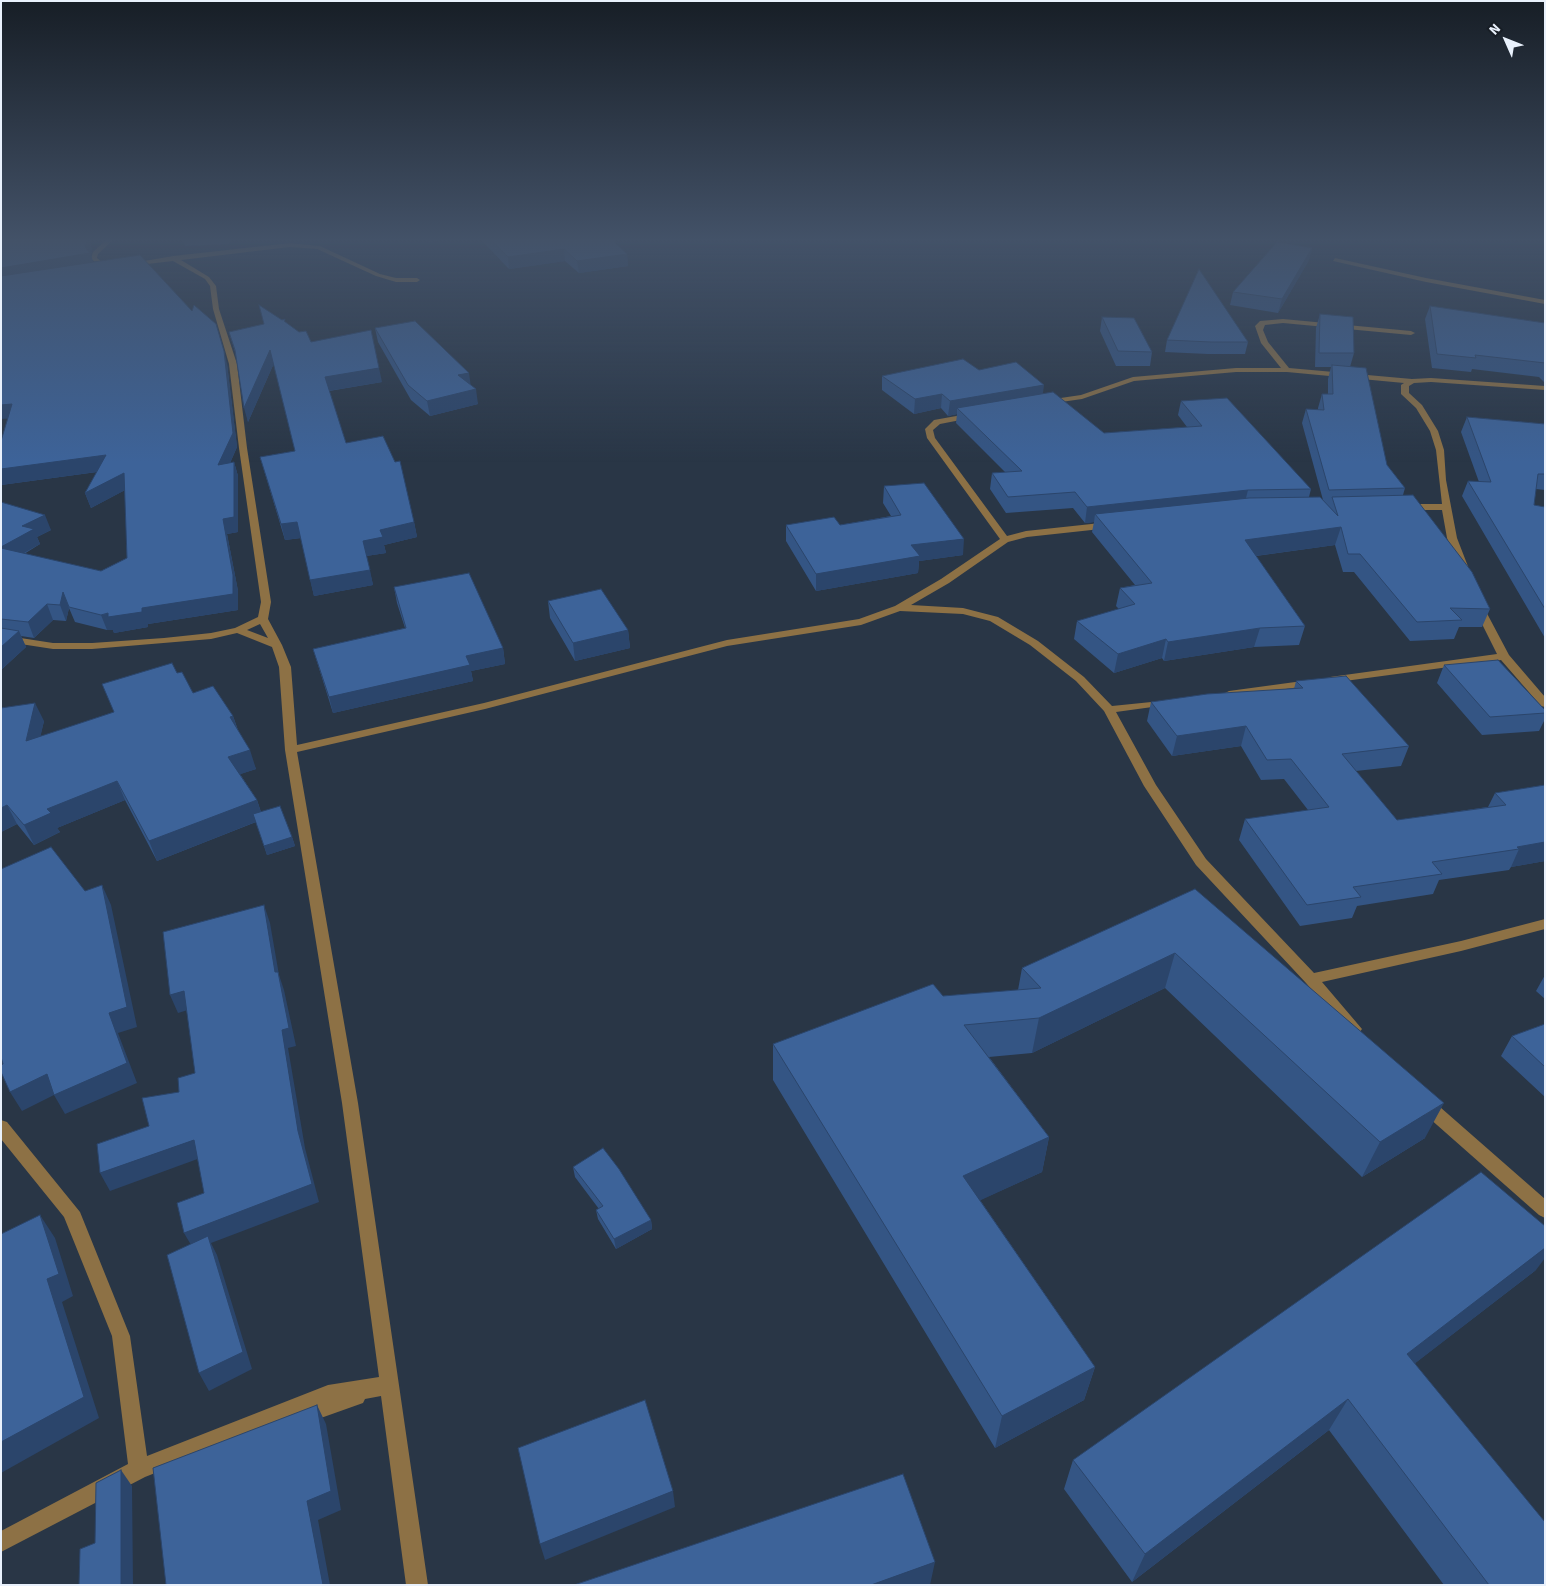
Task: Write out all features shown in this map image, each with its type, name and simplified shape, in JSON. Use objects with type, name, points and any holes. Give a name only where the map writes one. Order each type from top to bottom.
[{"type":"street","points":[[218,313],[234,364],[243,448],[266,602],[263,619],[277,645],[285,667],[291,750],[350,1103],[417,1585]]},
{"type":"street","points":[[1288,370],[1265,343],[1259,330],[1259,326],[1263,323],[1283,321],[1411,333]]},
{"type":"street","points":[[1035,404],[1082,397],[1133,379],[1160,375],[1236,370],[1288,370],[1412,381],[1431,380],[1545,388]]},
{"type":"street","points":[[1412,381],[1405,385],[1405,394],[1419,407],[1434,431],[1440,450],[1452,538],[1468,578]]},
{"type":"street","points":[[978,414],[936,422],[929,429],[931,438],[1005,540]]},
{"type":"street","points":[[1400,507],[1447,507]]},
{"type":"street","points":[[291,750],[485,706],[727,644],[861,622],[899,608],[946,581],[1005,540],[1026,534],[1123,524]]},
{"type":"street","points":[[1474,595],[1504,656],[1545,704]]},
{"type":"street","points":[[899,608],[963,611],[994,619],[1034,643],[1080,679],[1109,710],[1150,786],[1201,862],[1311,979],[1362,1038]]},
{"type":"street","points":[[1,638],[53,646],[92,646],[211,636],[238,630],[263,619]]},
{"type":"street","points":[[238,630],[277,645]]},
{"type":"street","points":[[1218,695],[1504,656]]},
{"type":"street","points":[[1109,710],[1178,701]]},
{"type":"street","points":[[1311,979],[1461,946],[1545,924]]},
{"type":"street","points":[[1414,1095],[1545,1210]]},
{"type":"street","points":[[1,1127],[71,1212],[120,1336],[139,1469]]},
{"type":"street","points":[[1,1542],[139,1469],[390,1385]]},
{"type":"building","points":[[1,313],[203,313],[216,324],[224,351],[233,433],[218,465],[234,462],[234,517],[223,519],[233,575],[233,594],[142,608],[142,612],[108,617],[108,613],[101,615],[69,607],[63,592],[60,605],[47,604],[28,622],[1,619],[1,548],[101,571],[127,558],[124,473],[85,493],[106,455],[1,469],[1,441],[12,404],[1,405]]},
{"type":"building","points":[[261,313],[271,313],[282,320],[285,319],[284,321],[299,332],[306,331],[311,342],[371,330],[379,368],[325,377],[346,443],[383,436],[395,462],[400,461],[414,522],[380,530],[383,537],[363,541],[370,570],[310,580],[297,522],[281,524],[260,457],[295,451],[270,350],[244,408],[235,350],[229,332],[264,324]]},
{"type":"building","points":[[1179,313],[1229,313],[1248,342],[1211,342],[1167,340]]},
{"type":"building","points":[[1431,313],[1477,313],[1545,323],[1545,363],[1475,355],[1476,358],[1437,354]]},
{"type":"building","points":[[1320,314],[1353,317],[1354,353],[1319,353]]},
{"type":"building","points":[[1102,317],[1134,318],[1152,352],[1118,351]]},
{"type":"building","points":[[415,321],[469,373],[458,375],[476,389],[427,401],[408,385],[375,328]]},
{"type":"building","points":[[963,359],[979,370],[1016,362],[1044,385],[950,401],[942,394],[915,399],[882,376]]},
{"type":"building","points":[[1332,365],[1366,368],[1387,465],[1405,488],[1329,490],[1306,409],[1324,410],[1322,394],[1333,394]]},
{"type":"building","points":[[1053,392],[1104,433],[1202,426],[1181,401],[1227,398],[1311,489],[1248,490],[1087,507],[1075,492],[1008,497],[992,473],[1022,471],[957,408]]},
{"type":"building","points":[[1467,417],[1545,424],[1545,474],[1538,474],[1534,505],[1545,507],[1545,609],[1468,481],[1491,482]]},
{"type":"building","points":[[924,483],[964,539],[911,545],[920,556],[816,574],[786,525],[834,517],[840,525],[901,515],[884,486]]},
{"type":"building","points":[[1413,495],[1472,572],[1490,609],[1450,608],[1462,620],[1417,622],[1360,554],[1348,554],[1341,527],[1245,540],[1305,626],[1260,628],[1168,642],[1166,639],[1118,654],[1077,621],[1135,604],[1120,588],[1152,583],[1095,514],[1249,498],[1320,497],[1338,516],[1332,497]]},
{"type":"building","points":[[1,502],[45,515],[22,526],[34,529],[1,547]]},
{"type":"building","points":[[469,573],[503,648],[466,656],[470,665],[329,697],[313,649],[406,628],[394,587]]},
{"type":"building","points":[[601,589],[628,630],[573,643],[548,601]]},
{"type":"building","points":[[1,628],[19,631],[1,647]]},
{"type":"building","points":[[1498,660],[1545,710],[1545,713],[1490,717],[1444,665]]},
{"type":"building","points":[[172,663],[177,673],[182,672],[193,693],[213,686],[233,716],[230,717],[250,750],[228,757],[257,800],[149,841],[117,781],[47,809],[51,813],[24,825],[7,805],[1,808],[1,708],[35,703],[26,741],[114,712],[102,684]]},
{"type":"building","points":[[1346,676],[1409,746],[1342,754],[1397,820],[1506,805],[1495,793],[1545,785],[1545,842],[1517,847],[1519,849],[1432,862],[1442,874],[1353,887],[1361,897],[1307,905],[1245,819],[1329,807],[1291,759],[1267,760],[1246,726],[1177,736],[1151,702],[1207,694],[1303,688],[1296,681]]},
{"type":"building","points":[[280,806],[292,837],[264,846],[253,814]]},
{"type":"building","points":[[51,847],[85,891],[102,885],[127,1007],[109,1013],[127,1063],[54,1095],[47,1074],[10,1092],[1,1072],[1,1065],[3,1064],[1,1057],[1,869]]},
{"type":"building","points":[[1195,889],[1444,1103],[1380,1142],[1175,953],[1039,1018],[964,1025],[1049,1137],[963,1176],[1095,1367],[1002,1416],[773,1044],[933,984],[943,996],[1041,988],[1022,968]]},
{"type":"building","points":[[264,905],[275,972],[278,972],[289,1028],[282,1030],[298,1131],[312,1184],[184,1233],[177,1203],[204,1193],[194,1140],[100,1173],[97,1144],[149,1126],[142,1098],[179,1092],[178,1078],[195,1073],[184,991],[170,995],[163,932]]},
{"type":"building","points":[[1545,1024],[1545,1067],[1512,1036]]},
{"type":"building","points":[[603,1148],[619,1169],[651,1220],[614,1239],[596,1210],[603,1206],[573,1167]]},
{"type":"building","points":[[1481,1172],[1545,1226],[1545,1248],[1407,1354],[1545,1522],[1545,1585],[1489,1585],[1348,1399],[1145,1554],[1073,1460]]},
{"type":"building","points":[[40,1215],[59,1274],[47,1279],[84,1397],[1,1442],[1,1234]]},
{"type":"building","points":[[208,1236],[243,1352],[199,1373],[167,1255]]},
{"type":"building","points":[[645,1400],[673,1491],[540,1544],[518,1448]]},
{"type":"building","points":[[317,1405],[331,1491],[307,1501],[323,1585],[166,1585],[153,1468]]},
{"type":"building","points":[[121,1470],[121,1585],[79,1585],[80,1549],[95,1543],[96,1483]]},
{"type":"building","points":[[903,1474],[935,1562],[871,1585],[574,1585]]}]
